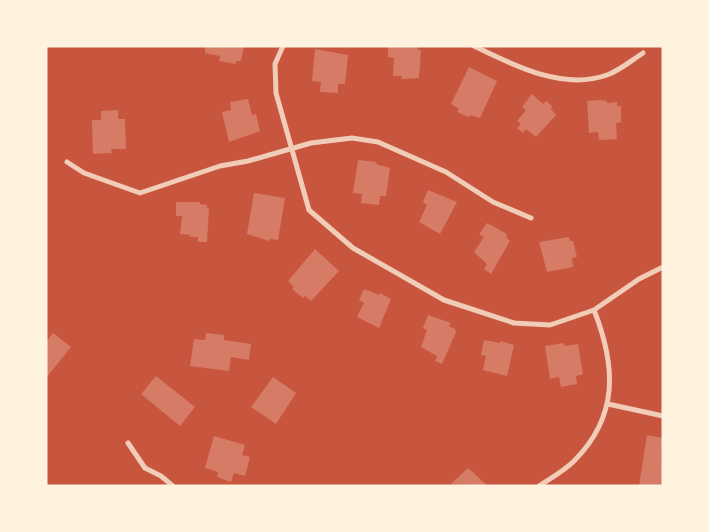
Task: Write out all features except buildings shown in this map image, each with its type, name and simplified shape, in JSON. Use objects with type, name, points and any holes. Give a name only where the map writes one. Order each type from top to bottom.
[{"type":"street","points":[[283,46],[275,64],[276,93],[309,210],[353,248],[444,300],[514,324],[550,325],[577,317],[594,310],[638,279],[663,267]]},
{"type":"street","points":[[474,46],[516,66],[575,82],[607,75],[643,53]]},
{"type":"street","points":[[67,162],[84,174],[140,193],[220,166],[248,161],[311,142],[352,138],[378,142],[446,172],[493,202],[531,218]]},
{"type":"street","points":[[539,486],[573,462],[594,439],[603,422],[608,404],[608,357],[604,334],[594,310]]},
{"type":"street","points":[[608,404],[663,416]]},
{"type":"street","points":[[128,443],[144,468],[161,476],[173,486]]}]
